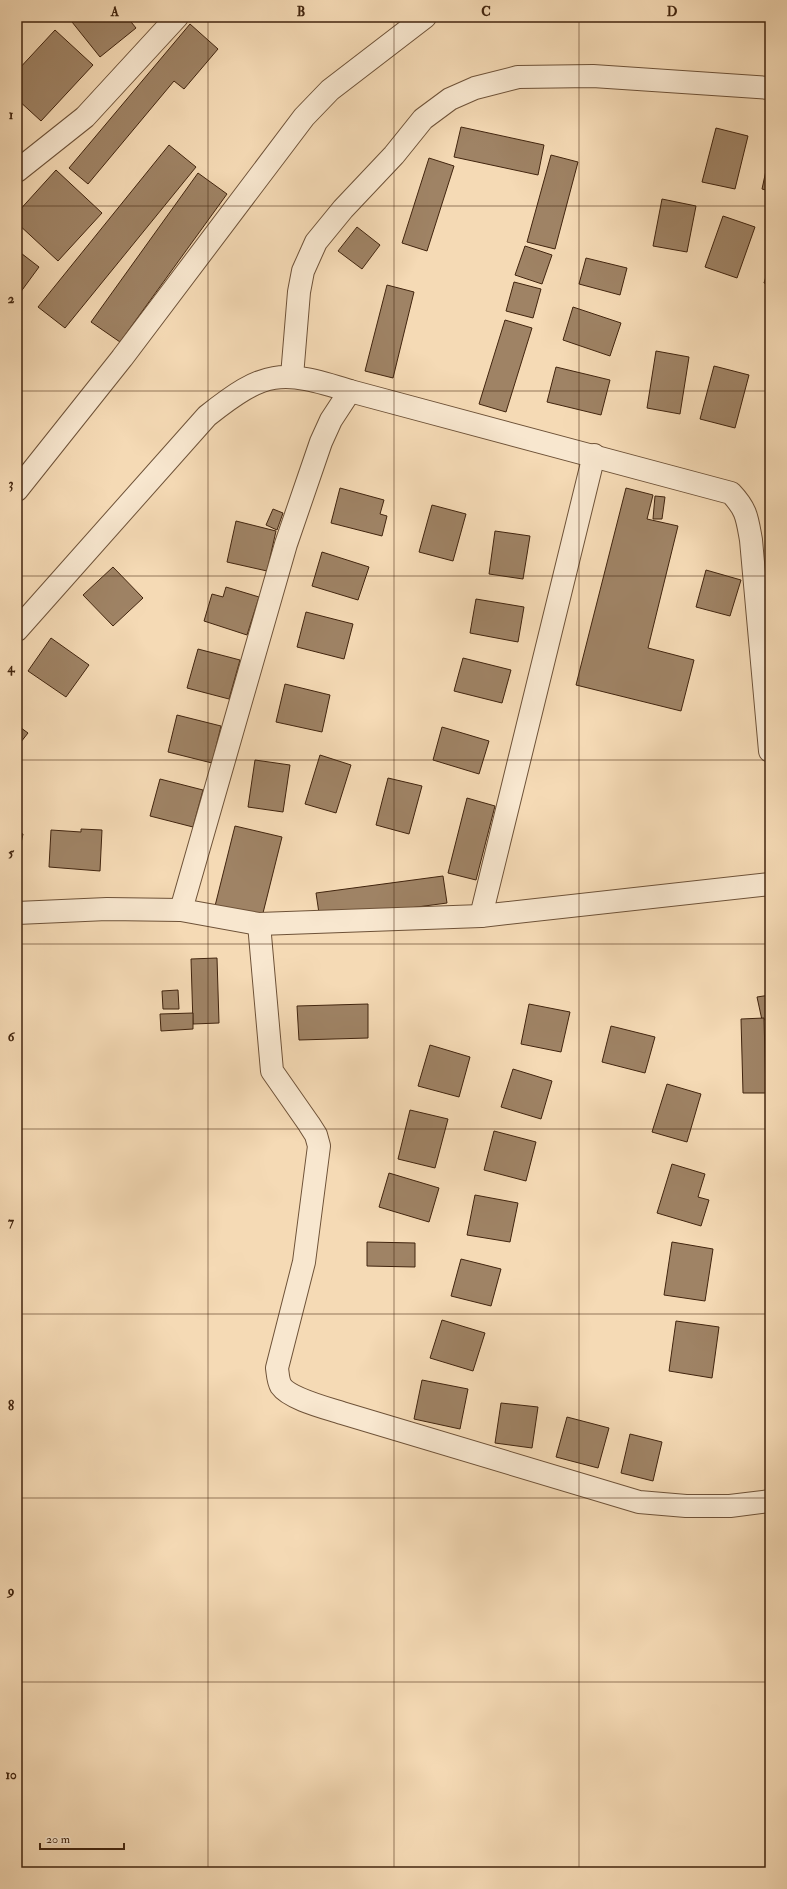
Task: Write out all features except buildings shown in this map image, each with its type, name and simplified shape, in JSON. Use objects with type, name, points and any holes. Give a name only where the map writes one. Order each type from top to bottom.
[{"type":"street","points":[[17,171],[85,117],[177,17]]},
{"type":"street","points":[[17,490],[122,358],[304,117],[330,90],[425,17]]},
{"type":"street","points":[[292,376],[303,271],[316,242],[343,209],[394,155],[423,118],[450,99],[475,88],[518,77],[594,76],[770,88]]},
{"type":"street","points":[[17,630],[207,416],[236,393],[270,377],[292,376],[314,380],[350,391],[731,493],[740,502],[747,514],[751,540],[770,750]]},
{"type":"street","points":[[181,910],[286,544],[321,442],[331,420],[350,391]]},
{"type":"street","points":[[480,916],[594,456]]},
{"type":"street","points":[[17,913],[107,909],[181,910],[259,924],[480,916],[770,884]]},
{"type":"street","points":[[259,924],[272,1071],[316,1135],[319,1146],[304,1262],[277,1368],[278,1378],[285,1391],[298,1398],[342,1413],[639,1502],[686,1506],[730,1506],[770,1501]]}]
